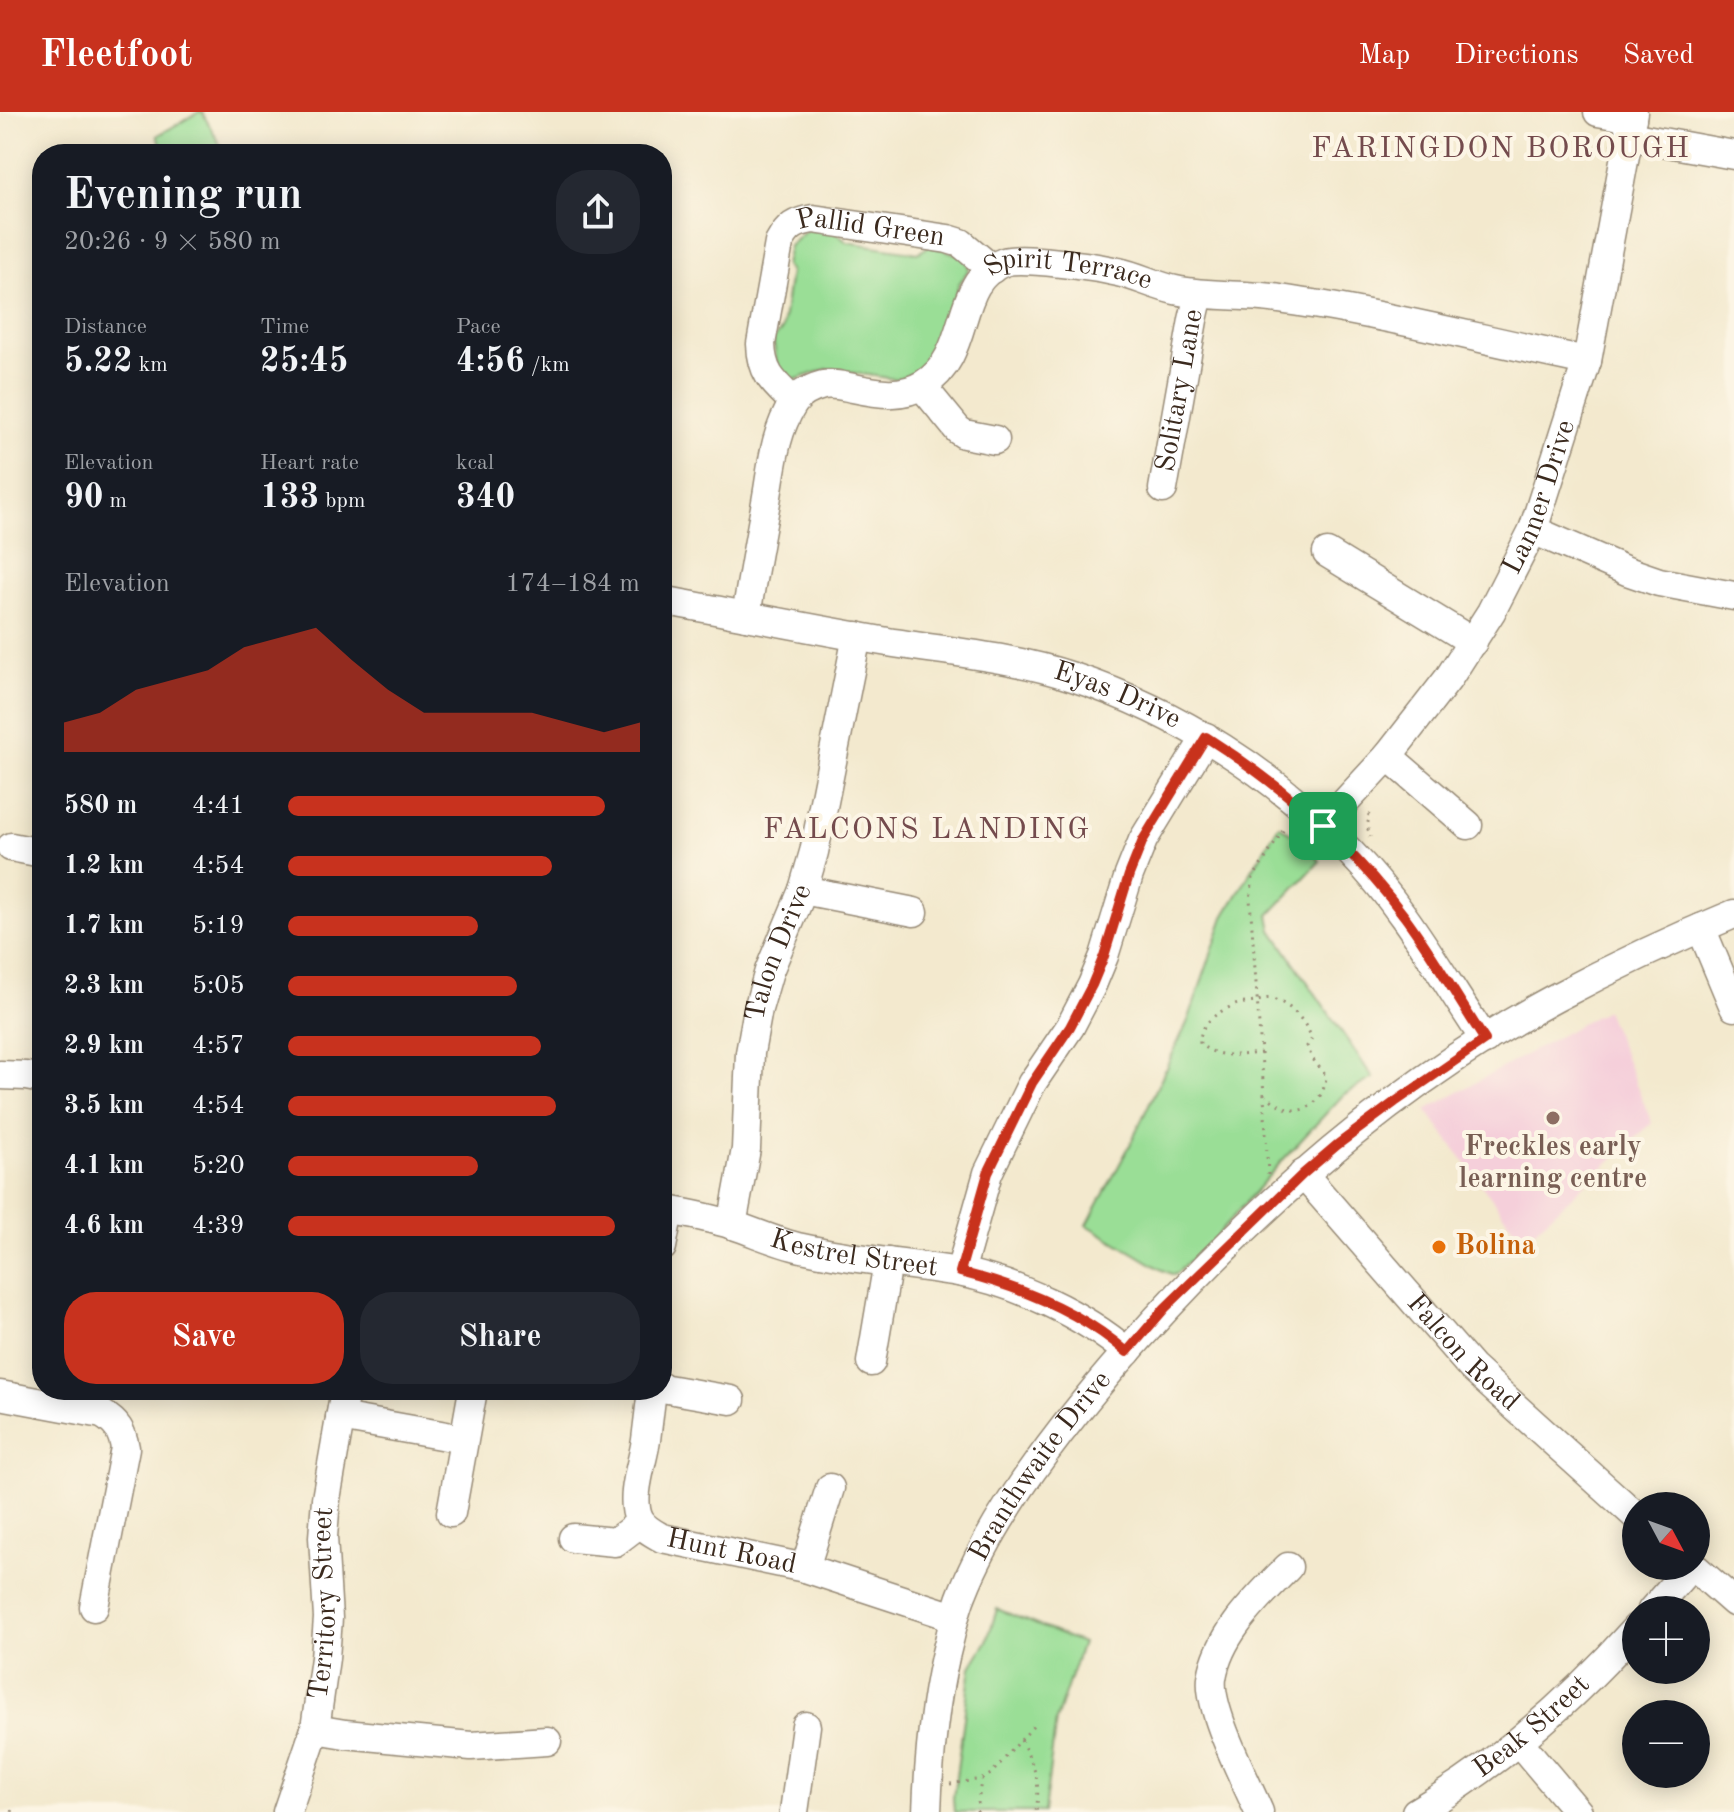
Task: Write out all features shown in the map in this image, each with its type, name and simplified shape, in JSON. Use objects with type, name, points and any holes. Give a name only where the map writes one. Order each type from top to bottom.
[{"type":"street","points":[[1598,112],[1734,155]]},
{"type":"street","name":"Lanner Drive","points":[[1323,826],[1388,756],[1439,692],[1473,642],[1533,530],[1587,361],[1631,122]]},
{"type":"street","name":"Pallid Green","points":[[794,402],[771,380],[761,357],[779,243],[793,225],[813,219],[948,239],[961,243],[992,269]]},
{"type":"street","name":"Spirit Terrace","points":[[922,386],[943,366],[953,351],[974,288],[992,269],[1014,260],[1117,271],[1172,289],[1199,294],[1270,298],[1323,306],[1587,361]]},
{"type":"street","name":"Solitary Lane","points":[[1163,489],[1199,294]]},
{"type":"street","points":[[746,616],[778,433],[794,402],[802,394],[825,385],[882,393],[922,386],[958,430],[995,440]]},
{"type":"street","points":[[1533,530],[1659,582],[1734,596]]},
{"type":"street","points":[[1327,553],[1473,642]]},
{"type":"street","name":"Eyas Drive","points":[[672,602],[1033,665],[1109,690],[1206,737],[1270,781],[1353,855],[1407,919],[1485,1040]]},
{"type":"street","name":"Talon Drive","points":[[732,1225],[746,1149],[750,1053],[758,1009],[769,971],[803,890],[814,852],[857,636]]},
{"type":"street","points":[[960,1272],[988,1173],[1032,1083],[1070,1027],[1092,985],[1143,840],[1206,737]]},
{"type":"street","points":[[1388,756],[1468,825]]},
{"type":"street","points":[[11,847],[32,851]]},
{"type":"street","points":[[803,890],[914,912]]},
{"type":"street","name":"Branthwaite Drive","points":[[927,1812],[928,1765],[942,1667],[954,1617],[973,1568],[1014,1500],[1063,1430],[1165,1308],[1303,1174],[1395,1102],[1485,1040],[1554,999],[1734,914]]},
{"type":"street","points":[[1701,928],[1734,1007]]},
{"type":"street","points":[[0,1075],[32,1077]]},
{"type":"street","name":"Falcon Road","points":[[1303,1174],[1472,1368],[1622,1503]]},
{"type":"street","name":"Kestrel Street","points":[[672,1211],[732,1225],[782,1244],[832,1255],[960,1272],[988,1279],[1072,1314],[1102,1331],[1127,1352]]},
{"type":"street","points":[[871,1362],[888,1262]]},
{"type":"street","points":[[672,1390],[731,1400]]},
{"type":"street","points":[[0,1395],[102,1414],[114,1422],[122,1433],[125,1448],[94,1607]]},
{"type":"street","points":[[451,1513],[471,1400]]},
{"type":"street","name":"Hunt Road","points":[[651,1400],[636,1492],[635,1510],[640,1523],[662,1538],[805,1568],[954,1617]]},
{"type":"street","points":[[342,1404],[463,1439]]},
{"type":"street","name":"Territory Street","points":[[287,1812],[315,1729],[325,1658],[328,1618],[323,1537],[326,1499],[342,1404]]},
{"type":"street","points":[[805,1568],[830,1488]]},
{"type":"street","points":[[573,1538],[615,1542],[640,1523]]},
{"type":"street","points":[[1259,1812],[1223,1728],[1214,1702],[1212,1680],[1219,1655],[1232,1631],[1288,1567]]},
{"type":"street","points":[[1665,1596],[1679,1580]]},
{"type":"street","points":[[1708,1580],[1734,1602]]},
{"type":"street","name":"Beak Street","points":[[1416,1812],[1519,1742],[1572,1695],[1622,1643]]},
{"type":"street","points":[[794,1812],[806,1726]]},
{"type":"street","points":[[315,1729],[471,1746],[547,1741]]},
{"type":"street","points":[[1519,1742],[1578,1812]]},
{"type":"path","points":[[1268,1175],[1250,889],[1253,878],[1286,827]]},
{"type":"path","points":[[1261,1053],[1219,1055],[1209,1052],[1200,1044],[1199,1035],[1205,1025],[1235,1005],[1269,998],[1292,1009],[1303,1020],[1312,1038],[1307,1046],[1326,1076],[1326,1087],[1312,1105],[1300,1111],[1287,1108],[1264,1095]]},
{"type":"path","points":[[950,1784],[982,1779],[991,1774],[1036,1723]]},
{"type":"path","points":[[1021,1740],[1036,1774],[1039,1791],[1036,1812]]},
{"type":"path","points":[[977,1812],[982,1779]]},
{"type":"shaded area","points":[[1606,1010],[1652,1123],[1523,1241],[1426,1110]]},
{"type":"green space","points":[[202,112],[220,144],[161,144],[157,136]]},
{"type":"green space","points":[[809,228],[834,231],[847,242],[918,253],[931,245],[965,257],[969,269],[959,284],[946,342],[921,371],[895,379],[827,369],[794,380],[786,379],[778,372],[773,339],[782,330],[790,272],[785,265],[789,246]]},
{"type":"green space","points":[[1279,825],[1302,841],[1320,861],[1269,915],[1272,930],[1373,1078],[1343,1095],[1212,1241],[1174,1275],[1087,1225],[1130,1145],[1188,1021],[1224,917]]},
{"type":"green space","points":[[997,1609],[1082,1643],[1056,1720],[1044,1812],[954,1812],[953,1798],[971,1667],[987,1641]]},
{"type":"place","name":"Freckles early learning centre","points":[[1553,1118]]},
{"type":"place","name":"Bolina","points":[[1439,1247]]},
{"type":"district","name":"FARINGDON BOROUGH","points":[[1501,149]]},
{"type":"district","name":"FALCONS LANDING","points":[[927,830]]},
{"type":"route","points":[[1206,737],[1270,781],[1323,826],[1381,886],[1407,919],[1485,1040],[1395,1102],[1303,1174],[1165,1308],[1127,1352],[1102,1331],[1072,1314],[988,1279],[960,1272],[988,1173],[1032,1083],[1070,1027],[1092,985],[1143,840],[1206,737]]}]
